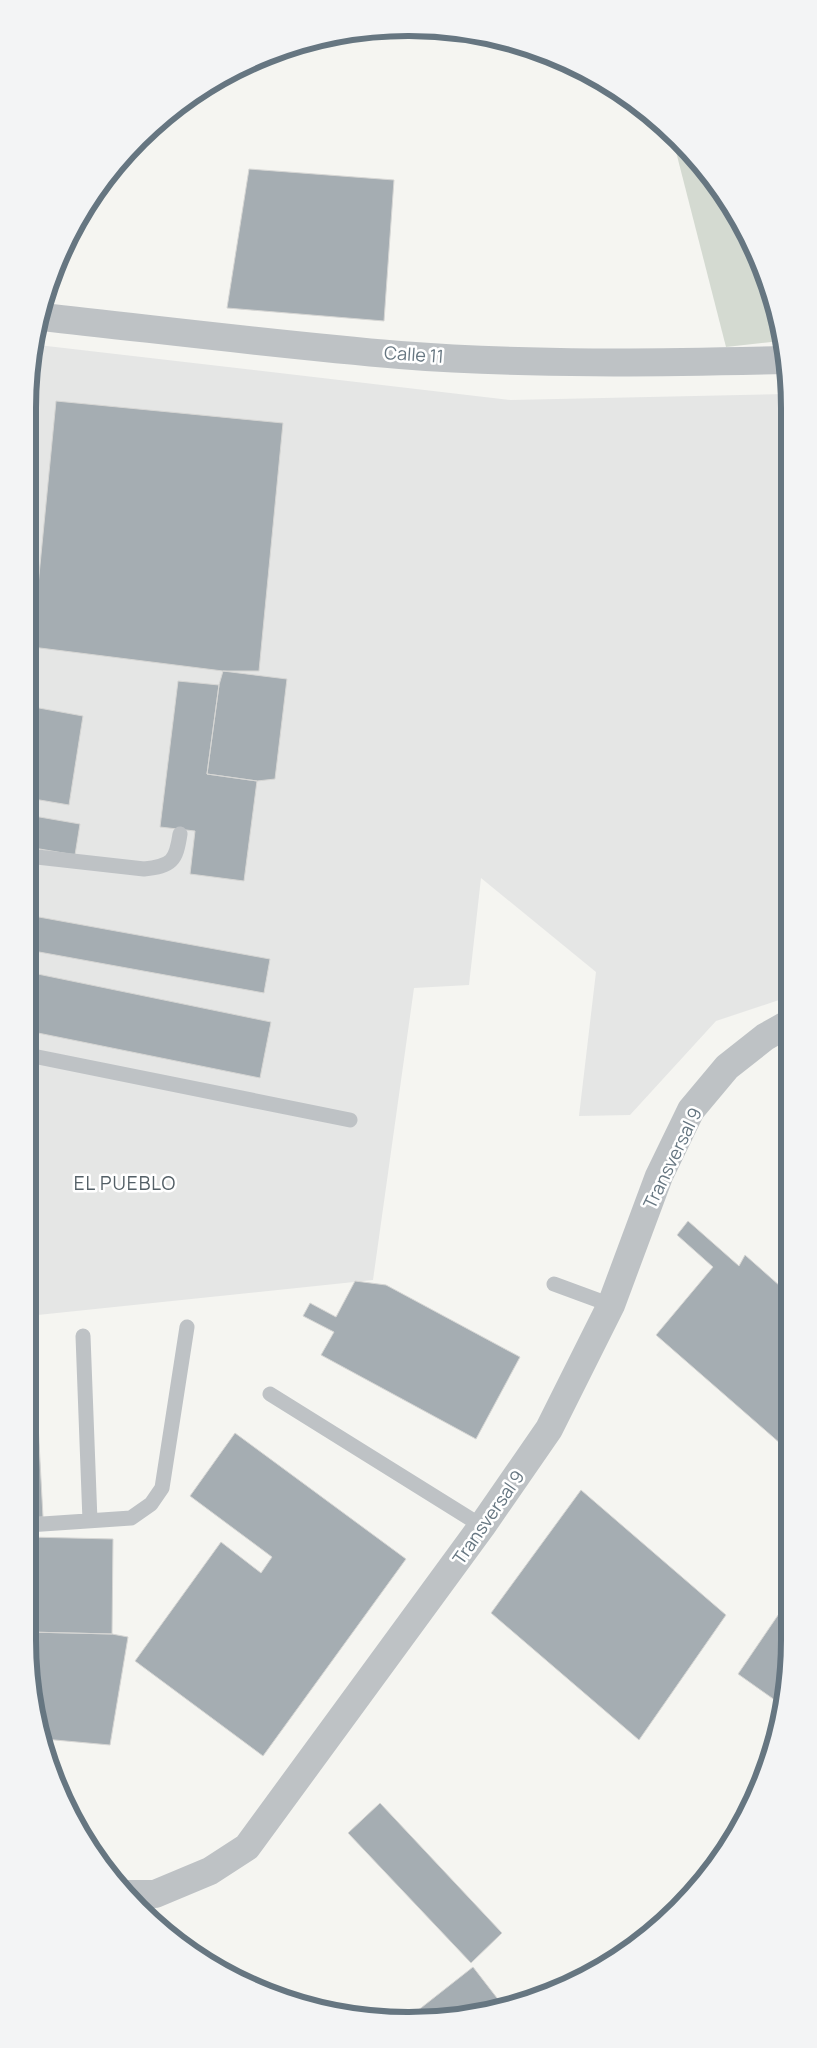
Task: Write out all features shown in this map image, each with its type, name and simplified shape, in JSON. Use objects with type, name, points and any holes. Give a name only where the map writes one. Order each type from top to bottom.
[{"type":"street","name":"Calle 11","points":[[47,319],[401,355],[559,361],[778,360]]},
{"type":"street","name":"Transversal 9","points":[[137,1894],[155,1894],[210,1871],[247,1848],[482,1526],[549,1429],[611,1305],[667,1160],[691,1110],[727,1067],[781,1028]]},
{"type":"lane","points":[[36,857],[144,870],[163,867],[177,854],[180,834]]},
{"type":"lane","points":[[36,1057],[350,1120]]},
{"type":"lane","points":[[554,1284],[611,1305]]},
{"type":"lane","points":[[36,1523],[131,1518],[151,1504],[162,1488],[187,1327]]},
{"type":"lane","points":[[83,1336],[90,1520]]},
{"type":"lane","points":[[270,1394],[482,1526]]},
{"type":"shaded area","points":[[675,149],[704,182],[731,222],[752,266],[768,312],[775,342],[726,347]]},
{"type":"shaded area","points":[[41,345],[511,400],[780,394],[781,999],[716,1021],[630,1115],[579,1116],[596,972],[481,878],[469,985],[414,988],[373,1280],[36,1315],[36,408]]},
{"type":"building","points":[[249,169],[394,180],[384,321],[227,308]]},
{"type":"building","points":[[56,401],[283,423],[259,671],[223,671],[36,648],[36,606]]},
{"type":"building","points":[[223,671],[287,679],[275,779],[257,781],[207,774],[219,685]]},
{"type":"building","points":[[178,681],[219,685],[207,774],[257,781],[244,881],[190,874],[195,831],[160,827]]},
{"type":"building","points":[[36,707],[83,716],[69,805],[36,799]]},
{"type":"building","points":[[36,816],[80,824],[75,855],[36,848]]},
{"type":"building","points":[[36,916],[270,959],[264,993],[36,951]]},
{"type":"building","points":[[36,974],[271,1022],[260,1078],[36,1033]]},
{"type":"building","points":[[688,1221],[739,1266],[745,1255],[781,1287],[781,1444],[656,1335],[713,1267],[677,1235]]},
{"type":"building","points":[[355,1281],[386,1285],[520,1357],[476,1439],[321,1355],[334,1332],[303,1316],[310,1303],[336,1317]]},
{"type":"building","points":[[36,1386],[43,1517],[36,1517]]},
{"type":"building","points":[[235,1433],[406,1559],[263,1756],[135,1661],[221,1542],[261,1573],[272,1557],[190,1496]]},
{"type":"building","points":[[581,1490],[726,1615],[639,1740],[491,1613]]},
{"type":"building","points":[[36,1537],[113,1539],[112,1634],[36,1632]]},
{"type":"building","points":[[781,1611],[780,1664],[776,1701],[738,1674]]},
{"type":"building","points":[[36,1632],[112,1634],[128,1637],[110,1745],[50,1740],[39,1688]]},
{"type":"building","points":[[380,1803],[502,1933],[471,1963],[348,1833]]},
{"type":"building","points":[[473,1967],[499,2001],[457,2009],[416,2012]]},
{"type":"district","name":"EL PUEBLO","points":[[125,1183]]}]
